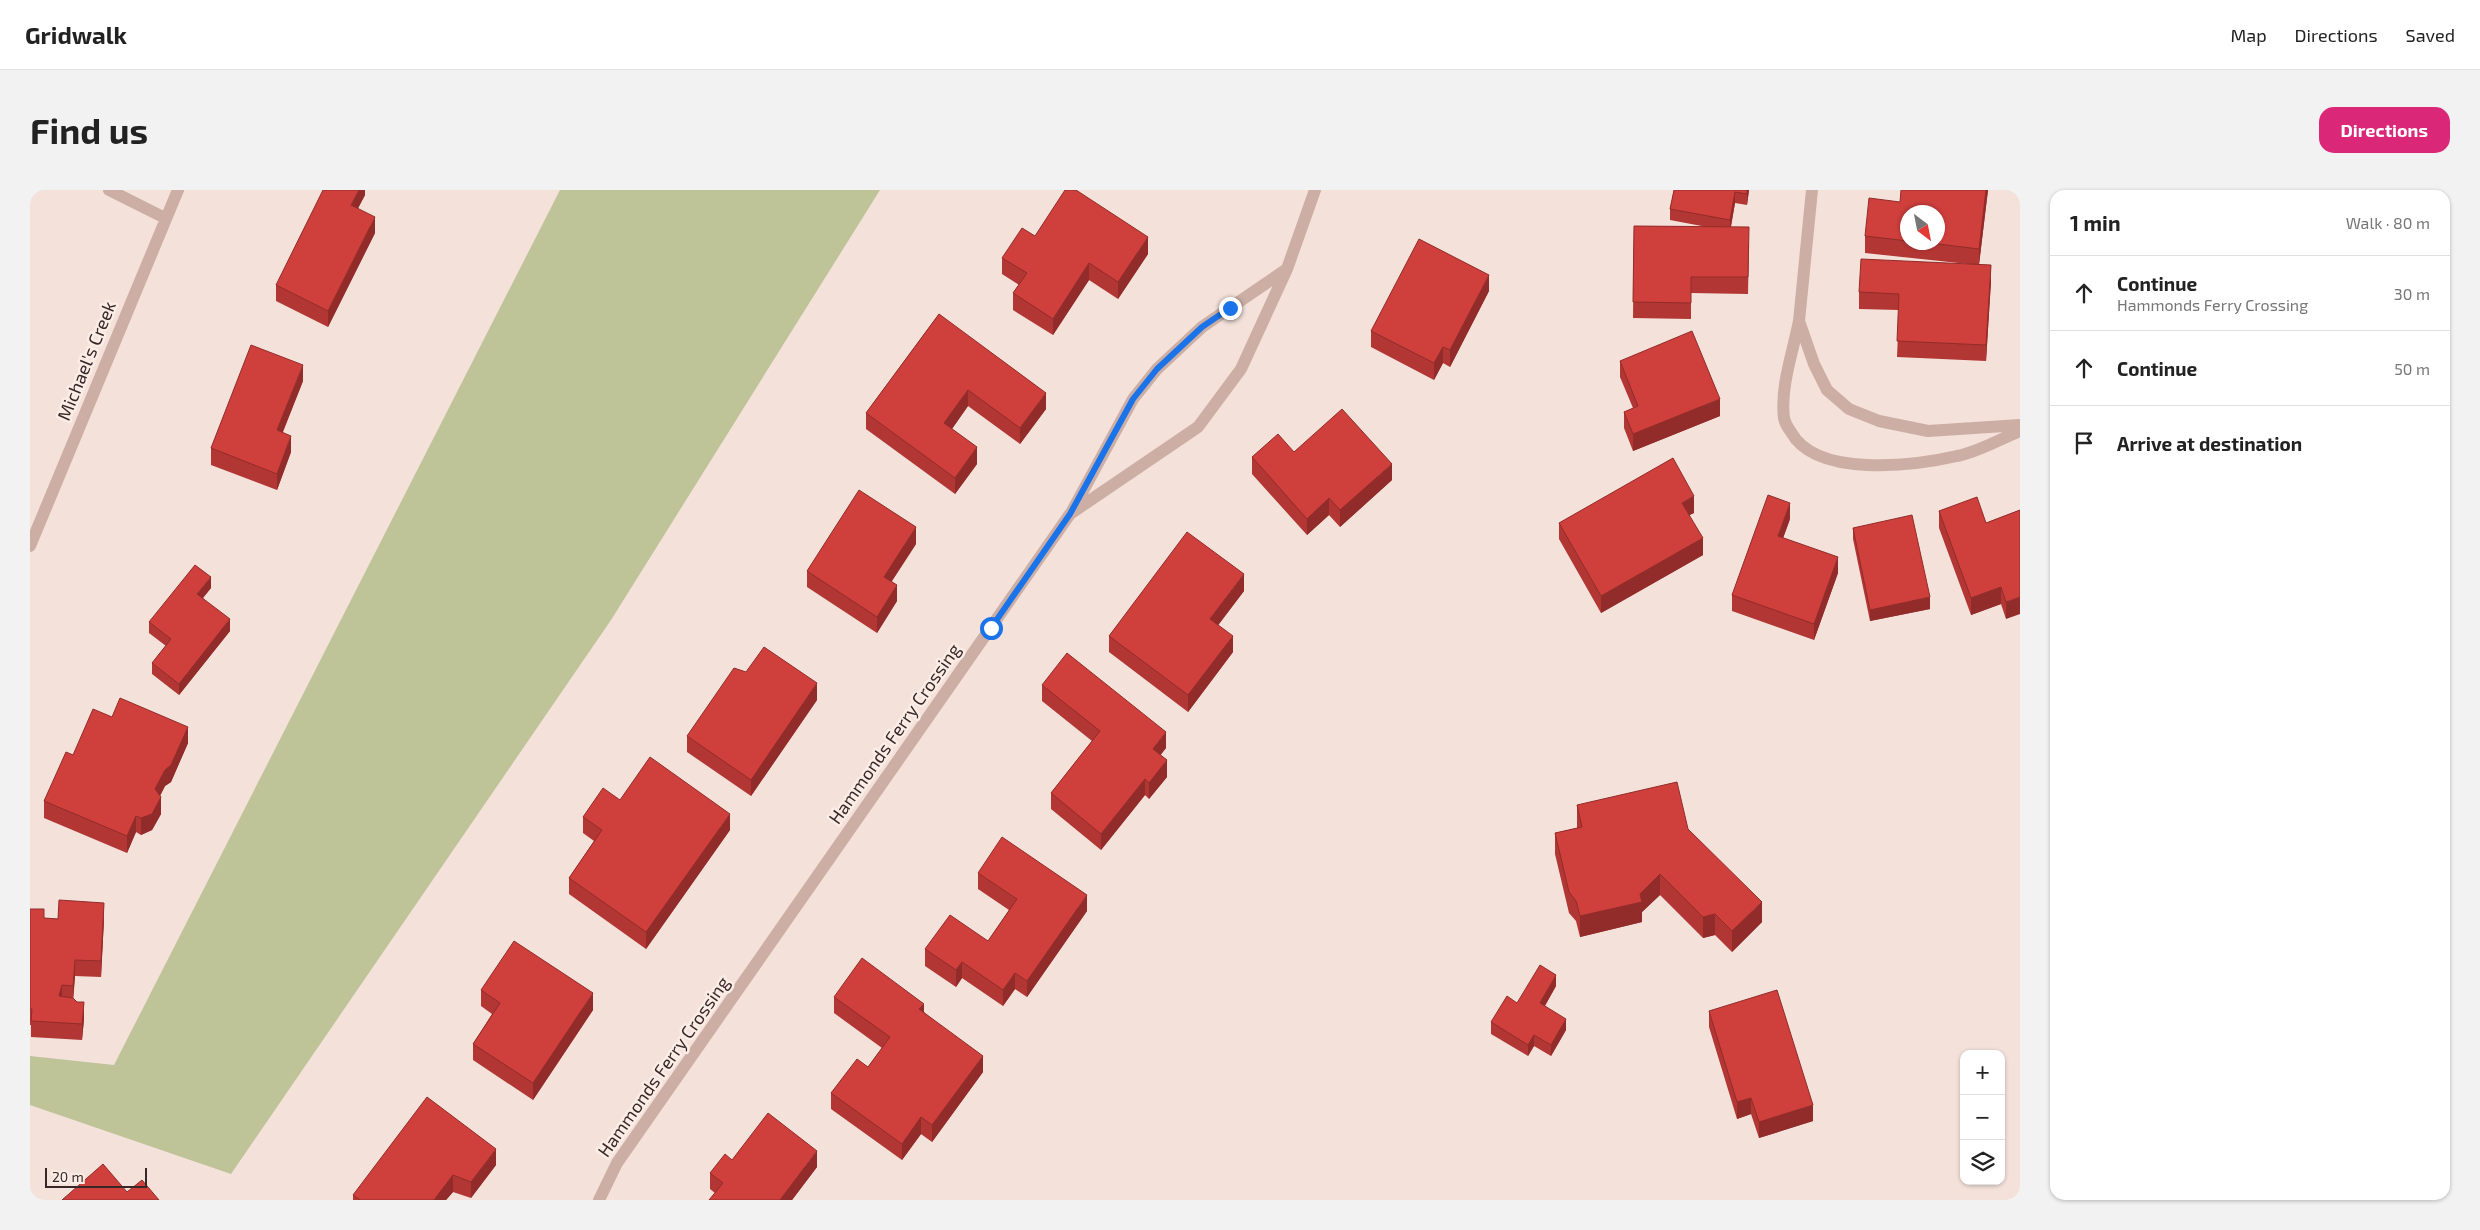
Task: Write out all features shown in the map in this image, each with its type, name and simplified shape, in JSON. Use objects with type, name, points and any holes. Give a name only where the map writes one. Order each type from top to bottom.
[{"type":"street","points":[[109,190],[165,218]]},
{"type":"street","name":"Michael's Creek","points":[[30,546],[178,190]]},
{"type":"street","name":"Hammonds Ferry Crossing","points":[[599,1200],[617,1163],[1070,514],[1198,428],[1241,369],[1287,269],[1315,190]]},
{"type":"street","points":[[1812,190],[1799,321],[1784,392],[1784,420],[1796,442],[1816,456],[1847,463],[1900,466],[1959,456],[2020,431]]},
{"type":"street","points":[[1070,514],[1133,399],[1157,369],[1202,327],[1287,269]]},
{"type":"street","points":[[1799,321],[1814,364],[1827,390],[1849,409],[1879,421],[1928,431],[2020,425]]},
{"type":"green space","points":[[560,190],[880,190],[611,620],[231,1174],[30,1105],[30,1056],[114,1065]]},
{"type":"building","points":[[323,190],[359,190],[351,205],[375,217],[328,311],[276,285]]},
{"type":"building","points":[[1065,190],[1076,190],[1148,237],[1118,282],[1089,263],[1053,319],[1013,293],[1027,273],[1002,258],[1022,228],[1035,236]]},
{"type":"building","points":[[1674,190],[1747,190],[1747,194],[1735,192],[1730,220],[1670,209]]},
{"type":"building","points":[[1901,190],[1986,190],[1979,249],[1945,245],[1945,205],[1900,205],[1900,240],[1865,236],[1869,198],[1900,202]]},
{"type":"building","points":[[1634,226],[1749,227],[1748,277],[1691,277],[1691,303],[1633,302]]},
{"type":"building","points":[[1419,239],[1489,275],[1450,350],[1443,347],[1434,363],[1371,331]]},
{"type":"building","points":[[1861,259],[1991,265],[1986,345],[1897,341],[1899,294],[1859,292]]},
{"type":"building","points":[[939,314],[1046,393],[1020,428],[968,390],[944,423],[977,447],[955,478],[866,413]]},
{"type":"building","points":[[1692,331],[1720,399],[1633,434],[1624,412],[1638,406],[1620,361]]},
{"type":"building","points":[[251,345],[303,365],[277,430],[291,436],[277,474],[211,448]]},
{"type":"building","points":[[1342,409],[1392,464],[1340,510],[1329,498],[1307,519],[1252,457],[1278,434],[1294,452]]},
{"type":"building","points":[[1673,458],[1694,496],[1682,503],[1703,538],[1601,596],[1559,523]]},
{"type":"building","points":[[859,490],[916,527],[884,577],[897,585],[877,617],[807,571]]},
{"type":"building","points":[[1768,495],[1790,503],[1778,536],[1838,557],[1814,624],[1732,595]]},
{"type":"building","points":[[1977,497],[1986,523],[2020,510],[2020,597],[2006,602],[2001,587],[1971,598],[1939,511]]},
{"type":"building","points":[[1912,515],[1930,597],[1870,610],[1853,528]]},
{"type":"building","points":[[1187,532],[1244,574],[1210,619],[1233,636],[1188,695],[1109,636]]},
{"type":"building","points":[[195,565],[211,577],[197,594],[230,619],[179,684],[152,663],[171,639],[149,622]]},
{"type":"building","points":[[764,647],[817,683],[751,780],[687,736],[734,668],[746,672]]},
{"type":"building","points":[[1067,653],[1166,732],[1153,749],[1167,760],[1149,783],[1145,779],[1101,834],[1051,793],[1100,731],[1042,685]]},
{"type":"building","points":[[120,698],[188,727],[171,765],[165,770],[155,789],[161,797],[152,814],[141,818],[136,816],[127,836],[44,801],[66,752],[73,755],[93,709],[112,717]]},
{"type":"building","points":[[650,757],[730,814],[646,932],[569,878],[602,830],[583,817],[603,788],[620,800]]},
{"type":"building","points":[[1677,782],[1688,829],[1762,902],[1732,931],[1715,914],[1703,917],[1660,874],[1640,894],[1642,902],[1580,916],[1576,901],[1569,892],[1555,833],[1582,827],[1577,805]]},
{"type":"building","points":[[1002,837],[1087,895],[1027,981],[1015,973],[1003,990],[962,962],[956,970],[925,949],[950,915],[988,941],[1017,899],[978,873]]},
{"type":"building","points":[[59,900],[104,903],[101,961],[75,960],[73,986],[62,985],[59,996],[73,998],[77,1002],[84,1002],[82,1024],[31,1021],[30,909],[44,909],[44,918],[58,919]]},
{"type":"building","points":[[514,941],[593,993],[533,1083],[473,1044],[500,1003],[481,990]]},
{"type":"building","points":[[862,958],[924,1004],[919,1009],[983,1056],[932,1125],[921,1117],[902,1144],[831,1093],[857,1059],[868,1067],[890,1037],[834,997]]},
{"type":"building","points":[[1540,965],[1556,975],[1540,1003],[1566,1019],[1551,1045],[1534,1035],[1528,1045],[1491,1022],[1507,996],[1517,1003]]},
{"type":"building","points":[[1777,990],[1813,1105],[1759,1122],[1751,1098],[1737,1102],[1709,1011]]},
{"type":"building","points":[[427,1097],[496,1149],[471,1182],[453,1175],[434,1200],[360,1200],[353,1195]]},
{"type":"building","points":[[768,1113],[817,1151],[780,1200],[709,1200],[723,1183],[710,1173],[725,1154],[732,1160]]},
{"type":"building","points":[[103,1164],[127,1192],[142,1180],[159,1200],[62,1200]]},
{"type":"route","points":[[991,628],[1070,514],[1133,399],[1157,369],[1202,327],[1230,308]]}]
